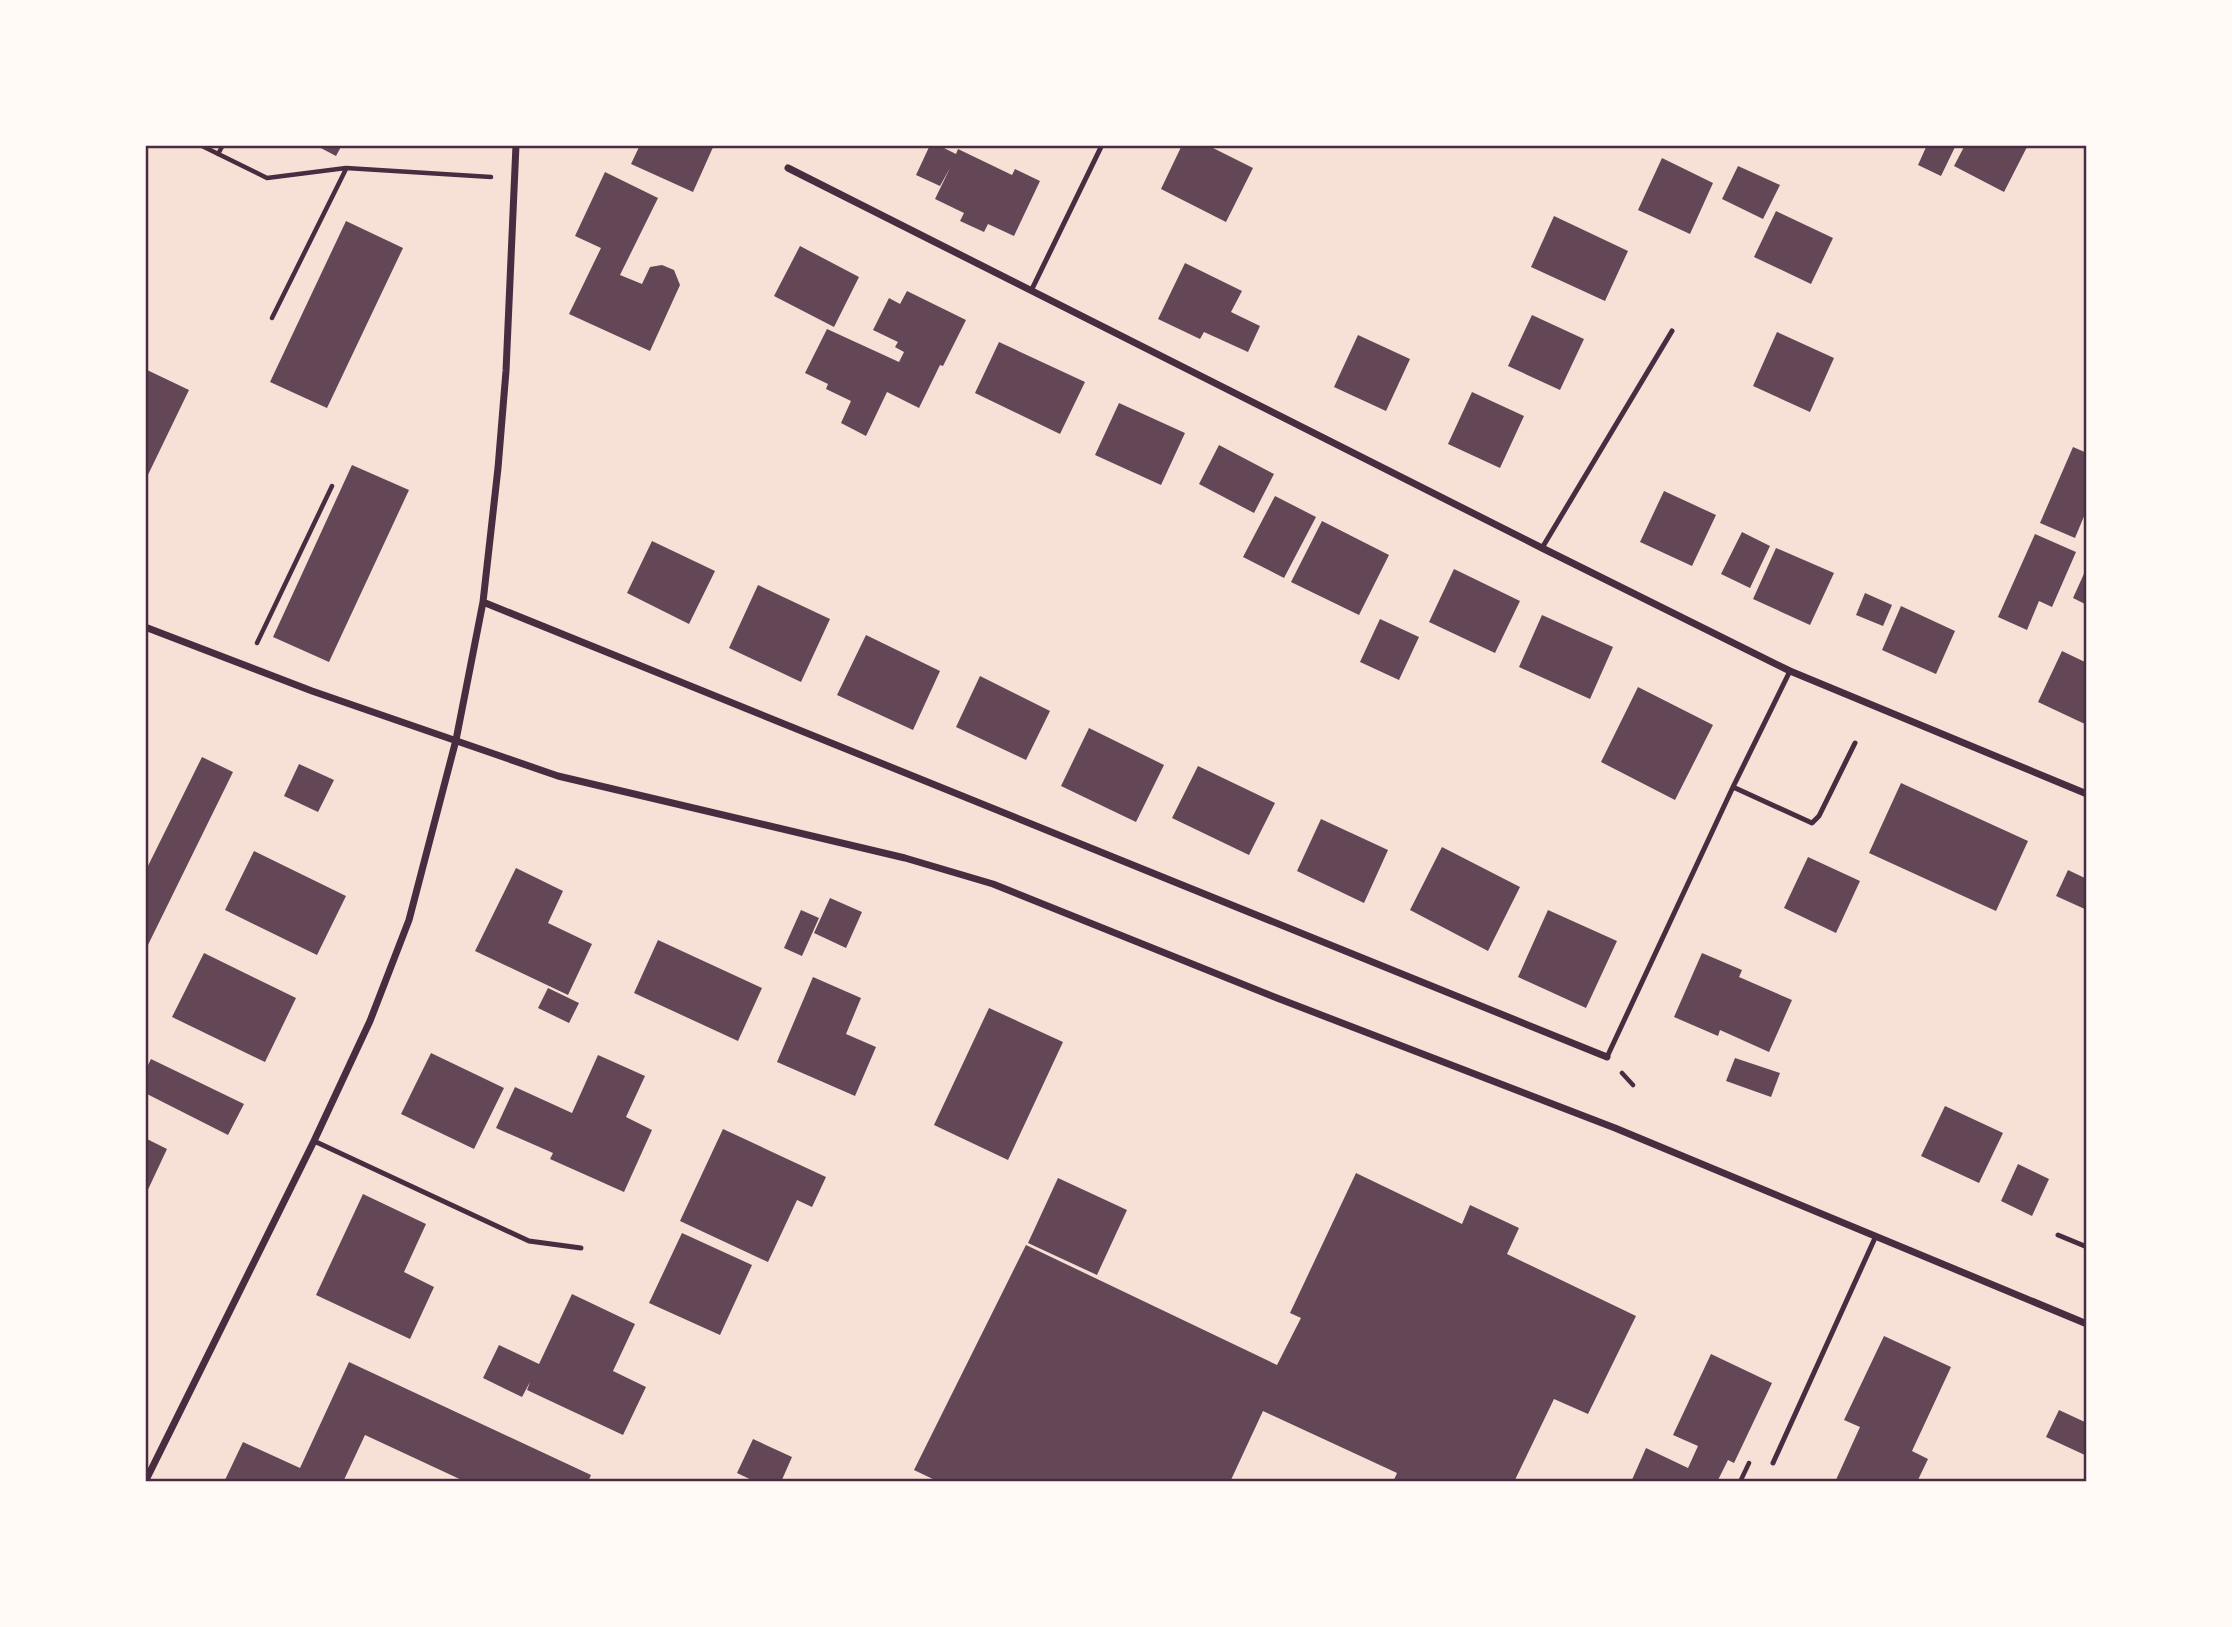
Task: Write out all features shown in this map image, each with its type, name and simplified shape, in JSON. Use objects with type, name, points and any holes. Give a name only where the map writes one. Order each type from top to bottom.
[{"type":"street","points":[[145,1482],[314,1141],[370,1021],[409,920],[456,740],[483,602],[498,468],[516,145]]},
{"type":"street","points":[[788,168],[1790,671],[2087,794]]},
{"type":"street","points":[[483,602],[1607,1057]]},
{"type":"street","points":[[145,627],[245,667],[558,776],[905,858],[993,884],[1277,998],[1615,1128],[2087,1324]]},
{"type":"lane","points":[[1032,289],[1102,145]]},
{"type":"lane","points":[[1542,548],[1672,331]]},
{"type":"lane","points":[[1607,1057],[1790,671]]},
{"type":"lane","points":[[1733,787],[1812,823],[1819,816],[1855,743]]},
{"type":"lane","points":[[314,1141],[530,1241],[581,1248]]},
{"type":"lane","points":[[2058,1235],[2087,1247]]},
{"type":"lane","points":[[1773,1463],[1875,1238]]},
{"type":"path","points":[[201,145],[267,178],[346,168],[516,179]]},
{"type":"path","points":[[218,154],[223,145]]},
{"type":"path","points":[[272,317],[346,168]]},
{"type":"path","points":[[245,667],[332,486]]},
{"type":"building","points":[[315,145],[342,145],[336,156]]},
{"type":"building","points":[[640,145],[714,145],[693,192],[631,164]]},
{"type":"building","points":[[930,145],[938,145],[956,154],[958,149],[1012,175],[1015,169],[1040,181],[1014,236],[988,224],[984,232],[960,221],[964,213],[935,199],[950,168],[940,186],[916,175]]},
{"type":"building","points":[[1182,145],[1207,145],[1253,168],[1226,222],[1161,189]]},
{"type":"building","points":[[1927,145],[1956,145],[1941,176],[1918,165]]},
{"type":"building","points":[[1965,145],[2028,145],[2004,192],[1954,166]]},
{"type":"building","points":[[1662,158],[1713,183],[1690,234],[1638,210]]},
{"type":"building","points":[[1738,166],[1780,185],[1763,219],[1722,199]]},
{"type":"building","points":[[605,172],[658,198],[620,275],[642,284],[650,267],[662,265],[674,270],[680,285],[650,351],[569,314],[601,248],[575,236]]},
{"type":"building","points":[[1776,211],[1833,238],[1811,284],[1754,257]]},
{"type":"building","points":[[1554,216],[1628,251],[1605,301],[1531,267]]},
{"type":"building","points":[[346,221],[403,248],[327,408],[270,382]]},
{"type":"building","points":[[800,246],[859,277],[834,327],[774,296]]},
{"type":"building","points":[[1185,263],[1242,291],[1231,312],[1260,326],[1248,352],[1204,332],[1200,339],[1158,319]]},
{"type":"building","points":[[907,291],[966,320],[919,408],[887,392],[866,436],[841,423],[851,401],[826,389],[828,384],[805,373],[827,329],[899,362],[904,352],[895,347],[898,342],[873,330],[889,298],[900,304]]},
{"type":"building","points":[[1532,315],[1584,339],[1560,390],[1508,366]]},
{"type":"building","points":[[1777,332],[1834,358],[1810,412],[1753,386]]},
{"type":"building","points":[[1358,335],[1410,359],[1386,411],[1334,387]]},
{"type":"building","points":[[999,342],[1085,382],[1060,434],[975,393]]},
{"type":"building","points":[[145,369],[189,390],[145,481]]},
{"type":"building","points":[[1472,392],[1524,416],[1500,468],[1448,444]]},
{"type":"building","points":[[1119,403],[1185,433],[1161,485],[1095,455]]},
{"type":"building","points":[[1219,445],[1274,474],[1254,513],[1199,484]]},
{"type":"building","points":[[2073,447],[2087,453],[2087,509],[2075,538],[2040,523]]},
{"type":"building","points":[[352,465],[409,490],[329,662],[273,637]]},
{"type":"building","points":[[1664,491],[1716,515],[1692,566],[1640,542]]},
{"type":"building","points":[[1275,496],[1316,517],[1284,578],[1243,557]]},
{"type":"building","points":[[1322,521],[1389,555],[1359,615],[1291,582]]},
{"type":"building","points":[[1742,532],[1770,546],[1750,588],[1721,574]]},
{"type":"building","points":[[2035,534],[2076,552],[2052,607],[2039,601],[2027,630],[1998,617]]},
{"type":"building","points":[[652,541],[715,571],[689,624],[627,593]]},
{"type":"building","points":[[1776,548],[1834,573],[1810,625],[1753,599]]},
{"type":"building","points":[[2087,567],[2087,605],[2073,598]]},
{"type":"building","points":[[1454,569],[1520,601],[1495,653],[1429,622]]},
{"type":"building","points":[[758,585],[830,619],[801,682],[729,648]]},
{"type":"building","points":[[1865,593],[1892,605],[1883,626],[1856,615]]},
{"type":"building","points":[[1901,606],[1955,631],[1936,674],[1882,650]]},
{"type":"building","points":[[1542,615],[1613,647],[1590,699],[1519,667]]},
{"type":"building","points":[[1380,619],[1419,637],[1399,680],[1360,662]]},
{"type":"building","points":[[866,635],[940,671],[913,730],[837,695]]},
{"type":"building","points":[[2062,651],[2087,663],[2087,725],[2038,702]]},
{"type":"building","points":[[980,676],[1050,711],[1026,760],[956,727]]},
{"type":"building","points":[[1638,687],[1713,725],[1675,800],[1601,762]]},
{"type":"building","points":[[1089,728],[1164,765],[1136,822],[1061,786]]},
{"type":"building","points":[[202,757],[233,772],[145,951],[145,872]]},
{"type":"building","points":[[299,764],[334,780],[318,812],[284,796]]},
{"type":"building","points":[[1198,766],[1275,803],[1249,855],[1172,818]]},
{"type":"building","points":[[1901,783],[2028,841],[1996,911],[1869,853]]},
{"type":"building","points":[[1321,819],[1388,850],[1364,903],[1297,871]]},
{"type":"building","points":[[1442,847],[1520,887],[1488,951],[1410,910]]},
{"type":"building","points":[[254,851],[346,896],[317,955],[225,910]]},
{"type":"building","points":[[1808,857],[1860,881],[1836,933],[1784,908]]},
{"type":"building","points":[[516,868],[563,891],[548,923],[592,944],[568,995],[475,951]]},
{"type":"building","points":[[2068,870],[2087,879],[2087,910],[2056,896]]},
{"type":"building","points":[[830,898],[862,912],[846,948],[814,933]]},
{"type":"building","points":[[801,910],[819,918],[802,956],[784,948]]},
{"type":"building","points":[[1548,910],[1617,941],[1586,1008],[1518,977]]},
{"type":"building","points":[[658,940],[762,988],[738,1041],[634,993]]},
{"type":"building","points":[[204,953],[296,998],[265,1062],[172,1017]]},
{"type":"building","points":[[1702,953],[1742,970],[1739,977],[1792,1000],[1769,1052],[1720,1030],[1718,1036],[1674,1017]]},
{"type":"building","points":[[813,977],[861,998],[846,1034],[876,1047],[855,1096],[777,1062]]},
{"type":"building","points":[[548,988],[579,1003],[569,1023],[538,1008]]},
{"type":"building","points":[[989,1008],[1063,1042],[1008,1160],[934,1125]]},
{"type":"building","points":[[431,1053],[504,1088],[474,1149],[401,1114]]},
{"type":"building","points":[[598,1055],[645,1076],[626,1117],[652,1130],[624,1192],[550,1159],[553,1153],[496,1128],[515,1087],[572,1113]]},
{"type":"building","points":[[1735,1058],[1780,1073],[1771,1097],[1726,1081]]},
{"type":"building","points":[[151,1059],[244,1104],[228,1135],[145,1093],[145,1071]]},
{"type":"building","points":[[1945,1106],[2003,1133],[1979,1183],[1921,1156]]},
{"type":"building","points":[[723,1129],[826,1177],[812,1207],[797,1200],[768,1262],[680,1221]]},
{"type":"building","points":[[145,1138],[167,1149],[145,1196]]},
{"type":"building","points":[[2018,1164],[2049,1179],[2032,1216],[2001,1201]]},
{"type":"building","points":[[1356,1173],[1462,1224],[1470,1205],[1519,1228],[1507,1254],[1636,1316],[1588,1414],[1554,1399],[1514,1482],[1393,1482],[1397,1473],[1263,1411],[1230,1482],[939,1482],[914,1470],[1026,1245],[1277,1365],[1301,1318],[1290,1313]]},
{"type":"building","points":[[1058,1178],[1127,1210],[1097,1275],[1028,1243]]},
{"type":"building","points":[[363,1194],[426,1224],[404,1272],[434,1287],[410,1339],[316,1295]]},
{"type":"building","points":[[682,1233],[752,1265],[720,1335],[649,1303]]},
{"type":"building","points":[[572,1294],[635,1324],[613,1371],[646,1387],[623,1435],[527,1390],[530,1382],[522,1397],[483,1378],[499,1345],[539,1364]]},
{"type":"building","points":[[1884,1336],[1951,1367],[1912,1451],[1928,1459],[1917,1482],[1835,1482],[1860,1427],[1844,1420]]},
{"type":"building","points":[[1711,1354],[1772,1383],[1734,1463],[1728,1460],[1717,1482],[1631,1482],[1646,1448],[1688,1468],[1698,1446],[1673,1435]]},
{"type":"building","points":[[349,1362],[591,1475],[588,1482],[466,1482],[365,1435],[343,1482],[224,1482],[243,1442],[300,1468]]},
{"type":"building","points":[[2059,1410],[2087,1423],[2087,1456],[2046,1437]]},
{"type":"building","points":[[753,1439],[792,1457],[781,1482],[756,1482],[737,1473]]}]
